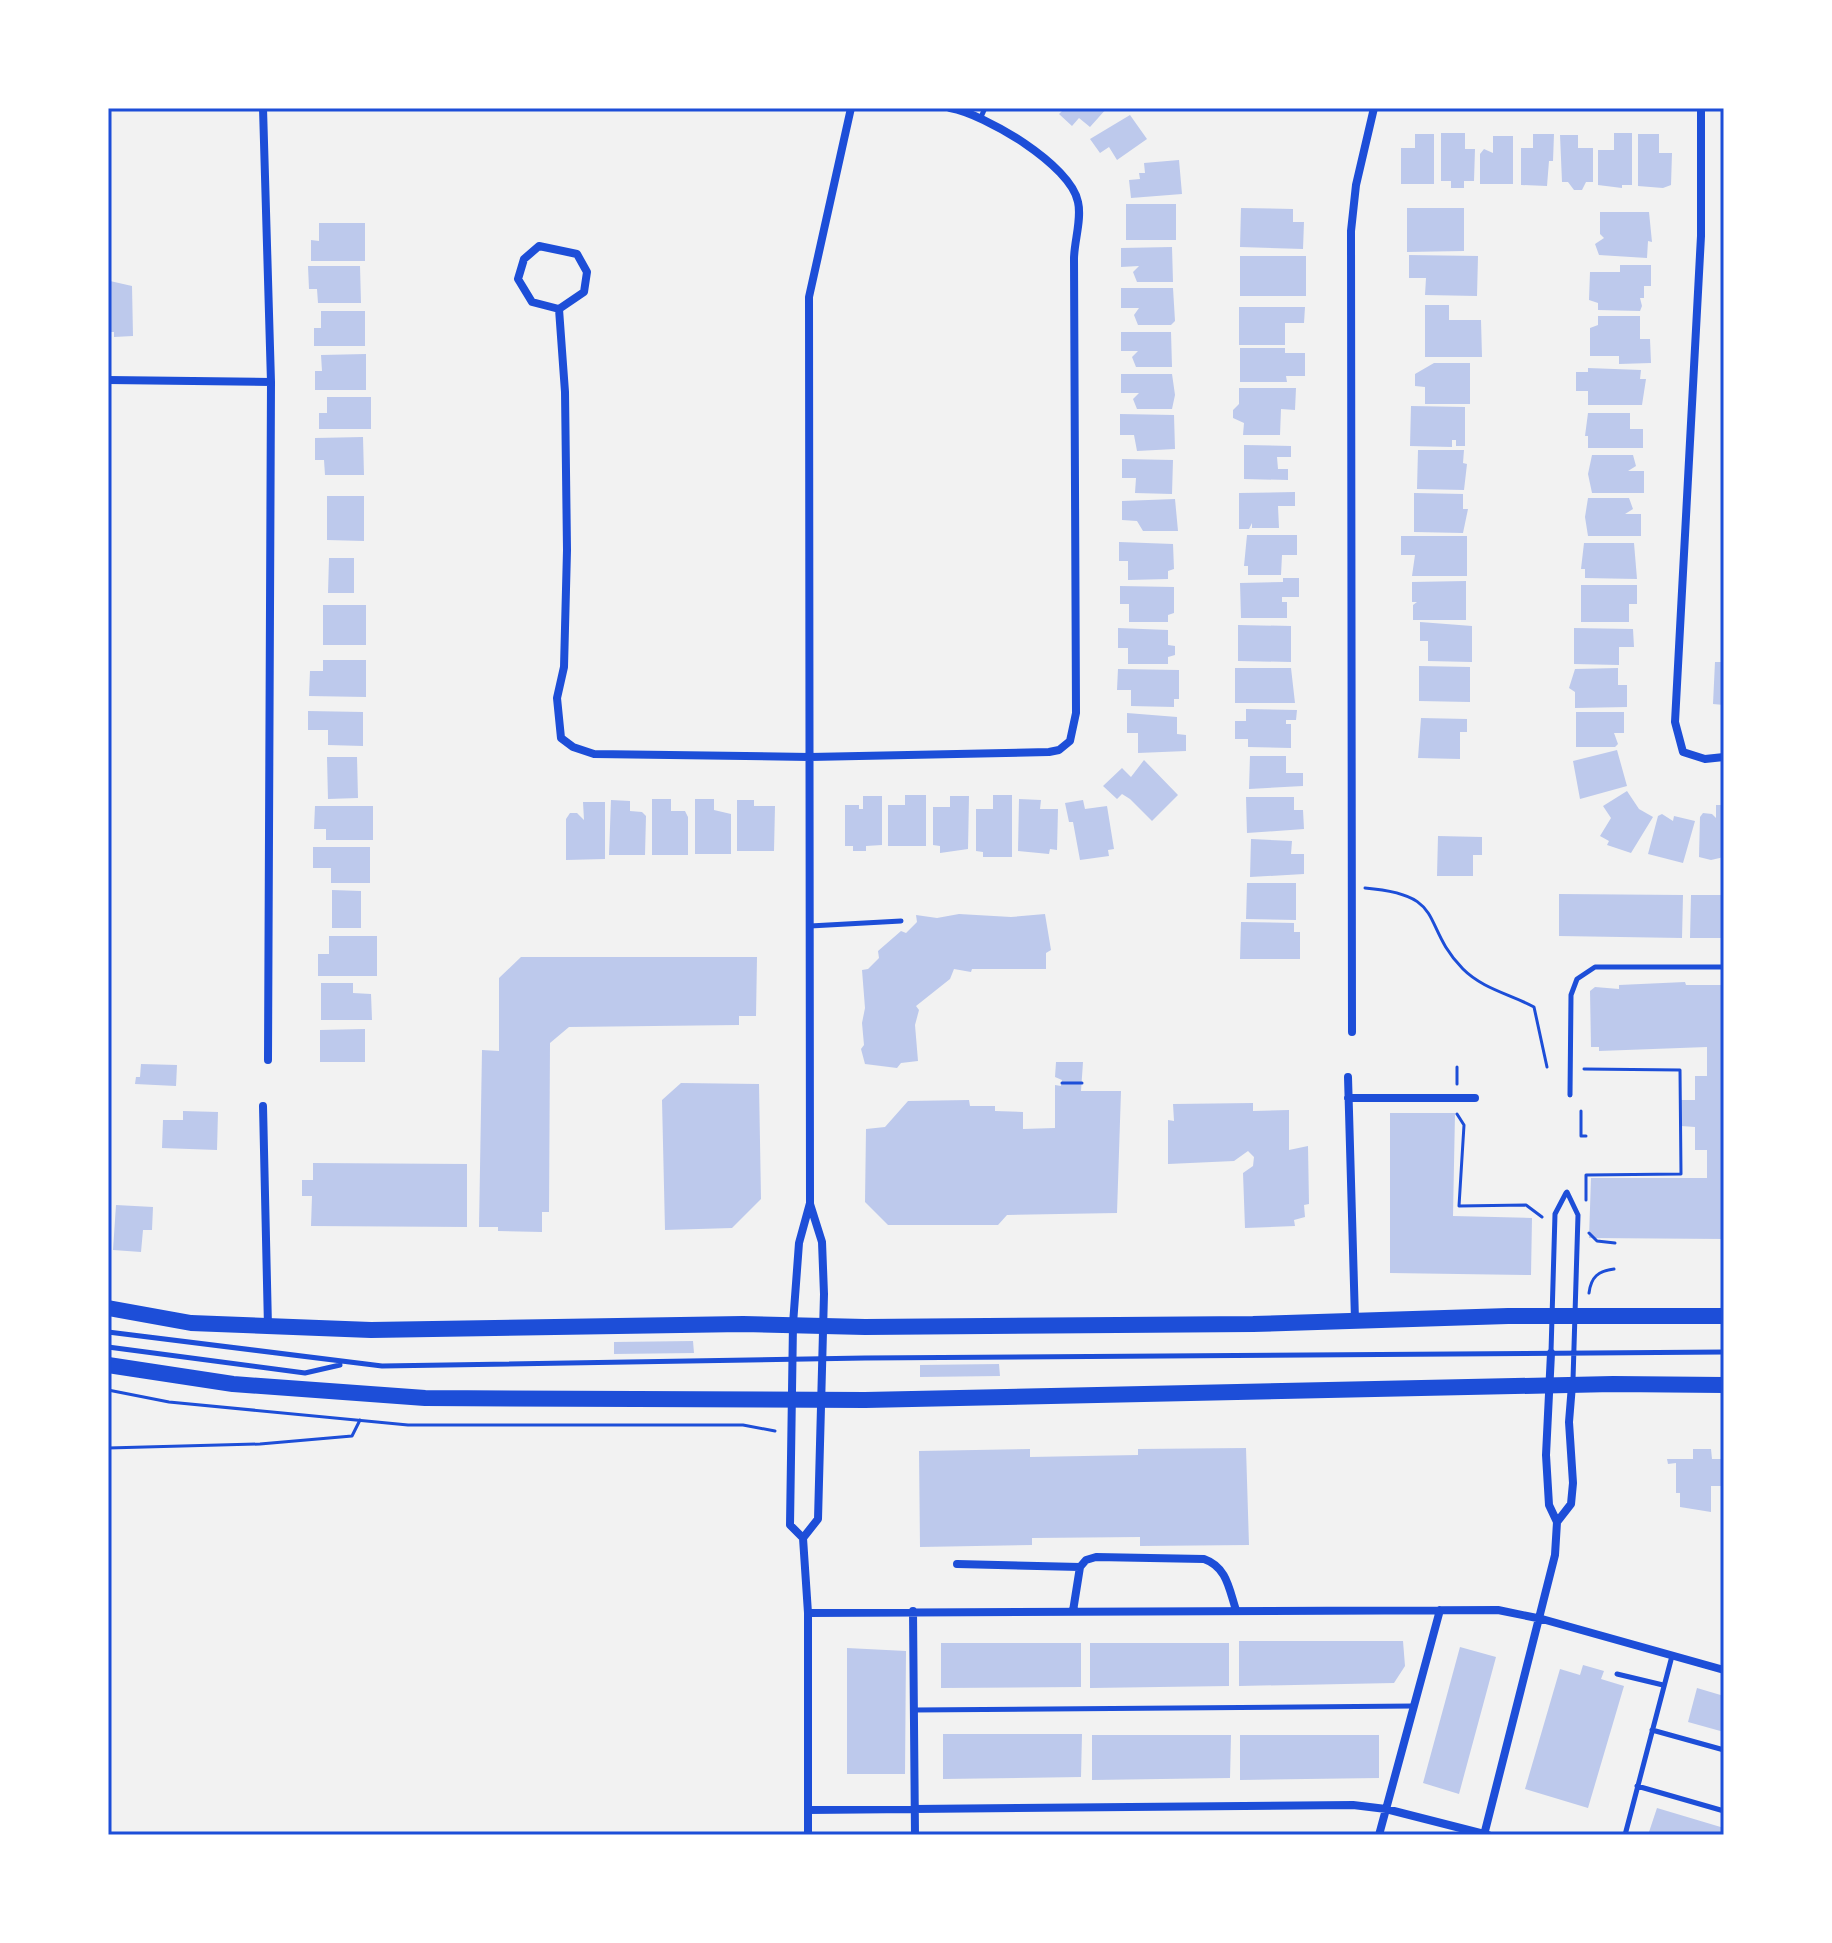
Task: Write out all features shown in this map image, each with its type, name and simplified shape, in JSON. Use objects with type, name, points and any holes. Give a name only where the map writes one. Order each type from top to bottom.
[{"type":"main road","points":[[108,1308],[191,1323],[268,1328],[1724,1316]]},
{"type":"main road","points":[[108,1365],[233,1384],[425,1398],[821,1399],[1724,1385]]},
{"type":"street","points":[[263,108],[271,382],[268,1060]]},
{"type":"street","points":[[808,1835],[808,1613],[803,1538],[790,1525],[790,1397],[799,1243],[810,1203],[809,297],[851,108]]},
{"type":"street","points":[[559,309],[565,392],[567,550],[564,667],[557,698],[561,738],[573,747],[594,754],[810,757],[1049,752],[1066,746],[1075,724],[1074,249],[1079,207],[1071,187],[1017,138],[983,112],[950,108]]},
{"type":"street","points":[[1352,1032],[1351,231],[1356,185],[1374,108]]},
{"type":"street","points":[[1701,108],[1701,250],[1675,722],[1683,752],[1705,759],[1724,757]]},
{"type":"street","points":[[539,246],[577,254],[587,272],[584,292],[559,309],[532,302],[518,279],[524,259],[539,246]]},
{"type":"street","points":[[108,380],[271,382]]},
{"type":"street","points":[[1348,1077],[1355,1321]]},
{"type":"street","points":[[1348,1098],[1475,1098]]},
{"type":"street","points":[[263,1106],[268,1328]]},
{"type":"street","points":[[803,1538],[818,1519],[823,1359],[822,1242],[810,1203]]},
{"type":"street","points":[[808,1810],[1353,1805],[1386,1809],[1485,1835],[1542,1619],[1555,1555],[1557,1522],[1549,1505],[1547,1386],[1551,1353]]},
{"type":"street","points":[[1557,1522],[1571,1504],[1573,1483],[1569,1422],[1572,1385]]},
{"type":"street","points":[[1073,1611],[1080,1567],[1086,1560],[1096,1557],[1204,1559],[1216,1563],[1224,1573],[1236,1610]]},
{"type":"street","points":[[957,1564],[1080,1567]]},
{"type":"street","points":[[1379,1835],[1440,1610]]},
{"type":"street","points":[[808,1613],[1498,1610],[1542,1619],[1724,1670]]},
{"type":"street","points":[[913,1611],[915,1835]]},
{"type":"lane","points":[[810,926],[901,921]]},
{"type":"lane","points":[[1570,1095],[1571,995],[1577,979],[1595,967],[1724,967]]},
{"type":"lane","points":[[1551,1353],[1555,1214],[1567,1192],[1578,1215],[1576,1353],[1572,1385]]},
{"type":"lane","points":[[108,1332],[297,1353],[345,1364]]},
{"type":"lane","points":[[108,1347],[305,1373],[345,1364],[1724,1352]]},
{"type":"lane","points":[[1625,1835],[1672,1655]]},
{"type":"lane","points":[[1617,1674],[1663,1686]]},
{"type":"lane","points":[[914,1710],[1414,1706]]},
{"type":"lane","points":[[1652,1730],[1724,1750]]},
{"type":"lane","points":[[1637,1786],[1724,1811]]},
{"type":"path","points":[[1354,887],[1386,890],[1424,904],[1462,969],[1497,992],[1534,1007],[1547,1067]]},
{"type":"path","points":[[1457,1067],[1457,1086]]},
{"type":"path","points":[[1580,1067],[1586,1070],[1680,1070],[1681,1174],[1586,1175]]},
{"type":"path","points":[[1062,1083],[1082,1083]]},
{"type":"path","points":[[1581,1111],[1581,1136],[1586,1136]]},
{"type":"path","points":[[1457,1114],[1464,1125],[1465,1154],[1459,1163],[1459,1206],[1526,1205],[1537,1210],[1544,1221]]},
{"type":"path","points":[[1589,1293],[1591,1281],[1598,1273],[1614,1269]]},
{"type":"path","points":[[108,1390],[169,1402],[408,1425],[743,1425],[775,1431]]},
{"type":"path","points":[[109,1448],[260,1444],[352,1436],[360,1420]]},
{"type":"building","points":[[1065,108],[1107,108],[1090,127],[1079,118],[1072,126],[1059,114]]},
{"type":"building","points":[[1130,115],[1147,139],[1117,160],[1109,147],[1100,153],[1090,139]]},
{"type":"building","points":[[1441,133],[1465,133],[1465,149],[1475,149],[1474,181],[1464,181],[1464,188],[1451,188],[1451,181],[1441,181]]},
{"type":"building","points":[[1614,133],[1632,133],[1632,185],[1622,185],[1622,188],[1598,185],[1598,150],[1614,150]]},
{"type":"building","points":[[1415,134],[1434,134],[1434,184],[1401,184],[1401,148],[1415,148]]},
{"type":"building","points":[[1533,134],[1554,134],[1553,161],[1549,161],[1547,186],[1521,185],[1521,148],[1533,148]]},
{"type":"building","points":[[1638,134],[1659,134],[1659,153],[1672,153],[1671,185],[1663,188],[1638,186]]},
{"type":"building","points":[[1560,135],[1578,135],[1578,148],[1593,148],[1593,182],[1586,182],[1582,190],[1574,190],[1568,182],[1562,182]]},
{"type":"building","points":[[1493,136],[1513,136],[1513,184],[1480,184],[1480,154],[1484,149],[1493,153]]},
{"type":"building","points":[[1179,160],[1182,194],[1131,198],[1129,180],[1140,179],[1139,173],[1145,173],[1144,163]]},
{"type":"building","points":[[1126,204],[1176,204],[1176,240],[1126,240]]},
{"type":"building","points":[[1241,208],[1293,209],[1293,222],[1304,222],[1303,249],[1240,247]]},
{"type":"building","points":[[1407,208],[1464,208],[1464,251],[1407,252]]},
{"type":"building","points":[[1600,212],[1649,212],[1652,242],[1648,241],[1647,258],[1599,255],[1595,244],[1604,238],[1600,234]]},
{"type":"building","points":[[319,223],[365,223],[365,261],[311,261],[311,240],[319,241]]},
{"type":"building","points":[[1172,247],[1173,282],[1137,282],[1133,272],[1139,266],[1121,267],[1121,248]]},
{"type":"building","points":[[1409,255],[1478,256],[1477,296],[1425,295],[1426,278],[1409,278]]},
{"type":"building","points":[[1240,256],[1306,256],[1306,296],[1240,296]]},
{"type":"building","points":[[1620,265],[1651,265],[1651,286],[1644,286],[1640,311],[1598,310],[1598,303],[1589,300],[1590,272],[1620,272]]},
{"type":"building","points":[[308,266],[360,266],[361,303],[318,303],[317,289],[309,289]]},
{"type":"building","points":[[110,281],[132,286],[133,336],[114,337],[114,332],[108,332]]},
{"type":"building","points":[[1121,288],[1173,288],[1175,321],[1171,325],[1138,325],[1134,315],[1139,308],[1121,308]]},
{"type":"building","points":[[1425,305],[1449,305],[1449,320],[1481,320],[1482,357],[1425,357]]},
{"type":"building","points":[[1239,307],[1305,307],[1304,323],[1285,323],[1285,345],[1239,345]]},
{"type":"building","points":[[321,311],[365,311],[365,346],[314,346],[314,328],[321,328]]},
{"type":"building","points":[[1598,316],[1640,316],[1640,339],[1650,339],[1651,363],[1619,364],[1619,356],[1590,356],[1590,328],[1598,325]]},
{"type":"building","points":[[1121,332],[1171,332],[1172,367],[1136,367],[1132,357],[1138,351],[1121,351]]},
{"type":"building","points":[[1240,348],[1285,348],[1285,353],[1305,353],[1305,376],[1286,376],[1287,382],[1240,382]]},
{"type":"building","points":[[366,354],[366,390],[315,390],[315,371],[322,371],[321,355]]},
{"type":"building","points":[[1434,363],[1470,363],[1470,404],[1425,404],[1425,387],[1415,386],[1415,374]]},
{"type":"building","points":[[1588,368],[1641,370],[1640,379],[1646,379],[1642,405],[1588,405],[1588,391],[1576,391],[1576,372],[1588,372]]},
{"type":"building","points":[[1121,374],[1172,374],[1175,395],[1172,409],[1137,409],[1133,399],[1139,393],[1121,393]]},
{"type":"building","points":[[1239,388],[1296,388],[1295,410],[1281,409],[1280,435],[1243,435],[1244,423],[1233,418],[1233,410],[1239,404]]},
{"type":"building","points":[[327,397],[371,397],[371,429],[319,429],[319,413],[327,413]]},
{"type":"building","points":[[1411,406],[1465,407],[1465,446],[1456,446],[1456,440],[1452,440],[1452,447],[1410,446]]},
{"type":"building","points":[[1588,413],[1630,413],[1630,429],[1643,429],[1643,448],[1588,448],[1588,436],[1585,436]]},
{"type":"building","points":[[1120,414],[1174,415],[1175,449],[1137,451],[1134,435],[1120,435]]},
{"type":"building","points":[[363,437],[364,475],[325,475],[324,460],[315,460],[315,438]]},
{"type":"building","points":[[1244,445],[1291,446],[1291,457],[1277,457],[1278,469],[1288,469],[1288,480],[1244,479]]},
{"type":"building","points":[[1418,450],[1464,450],[1463,463],[1467,464],[1464,490],[1417,489]]},
{"type":"building","points":[[1592,455],[1633,455],[1636,466],[1628,471],[1644,471],[1644,493],[1592,493],[1588,474]]},
{"type":"building","points":[[1122,459],[1173,460],[1172,494],[1135,493],[1136,478],[1122,478]]},
{"type":"building","points":[[1295,492],[1295,506],[1278,506],[1279,528],[1252,528],[1252,523],[1249,529],[1239,529],[1239,493]]},
{"type":"building","points":[[1414,493],[1463,494],[1463,509],[1468,509],[1463,533],[1414,532]]},
{"type":"building","points":[[327,496],[364,496],[364,541],[327,540]]},
{"type":"building","points":[[1588,498],[1629,498],[1633,509],[1625,514],[1641,514],[1641,536],[1588,536],[1585,517]]},
{"type":"building","points":[[1175,499],[1178,531],[1143,531],[1137,521],[1122,520],[1122,501]]},
{"type":"building","points":[[1247,535],[1297,535],[1297,555],[1282,555],[1281,575],[1248,575],[1248,566],[1244,566]]},
{"type":"building","points":[[1401,536],[1467,536],[1467,576],[1412,576],[1415,555],[1401,555]]},
{"type":"building","points":[[1119,542],[1173,544],[1174,569],[1168,571],[1168,579],[1128,580],[1128,561],[1119,561]]},
{"type":"building","points":[[1584,543],[1634,543],[1637,579],[1585,578],[1585,569],[1581,569]]},
{"type":"building","points":[[329,558],[354,558],[354,593],[328,593]]},
{"type":"building","points":[[1283,578],[1299,578],[1299,597],[1282,597],[1282,602],[1287,602],[1287,618],[1241,618],[1240,583],[1283,582]]},
{"type":"building","points":[[1466,581],[1466,620],[1413,620],[1413,605],[1417,602],[1412,602],[1412,582]]},
{"type":"building","points":[[1581,585],[1637,585],[1637,604],[1629,604],[1629,622],[1581,622]]},
{"type":"building","points":[[1120,586],[1174,587],[1174,613],[1168,615],[1168,622],[1129,622],[1129,604],[1120,604]]},
{"type":"building","points":[[323,605],[366,605],[366,645],[323,645]]},
{"type":"building","points":[[1420,622],[1472,626],[1472,662],[1428,661],[1428,641],[1420,641]]},
{"type":"building","points":[[1238,625],[1291,626],[1291,662],[1238,661]]},
{"type":"building","points":[[1118,628],[1168,630],[1168,645],[1175,646],[1175,655],[1168,657],[1168,664],[1128,664],[1128,648],[1118,648]]},
{"type":"building","points":[[1574,628],[1633,629],[1634,647],[1619,647],[1619,665],[1574,664]]},
{"type":"building","points":[[323,660],[366,660],[366,697],[309,696],[310,671],[323,671]]},
{"type":"building","points":[[1715,662],[1724,662],[1724,705],[1713,704]]},
{"type":"building","points":[[1419,666],[1470,667],[1470,702],[1419,701]]},
{"type":"building","points":[[1235,668],[1291,668],[1295,703],[1235,703]]},
{"type":"building","points":[[1618,668],[1618,685],[1627,685],[1627,707],[1575,708],[1575,692],[1569,688],[1575,669]]},
{"type":"building","points":[[1118,669],[1179,670],[1179,699],[1174,699],[1174,707],[1131,706],[1131,690],[1117,690]]},
{"type":"building","points":[[1246,709],[1297,710],[1296,720],[1286,720],[1286,724],[1291,724],[1291,748],[1248,747],[1248,739],[1235,739],[1235,721],[1246,721]]},
{"type":"building","points":[[308,711],[363,712],[363,746],[328,745],[328,730],[308,730]]},
{"type":"building","points":[[1576,712],[1624,712],[1624,733],[1614,733],[1618,744],[1615,747],[1576,747]]},
{"type":"building","points":[[1127,713],[1177,717],[1177,734],[1186,735],[1186,751],[1138,753],[1138,733],[1127,733]]},
{"type":"building","points":[[1421,718],[1467,719],[1467,732],[1460,732],[1460,759],[1418,758]]},
{"type":"building","points":[[1617,750],[1627,786],[1580,799],[1573,761]]},
{"type":"building","points":[[1250,756],[1286,756],[1286,773],[1303,773],[1303,786],[1249,789]]},
{"type":"building","points":[[327,757],[357,757],[358,798],[328,799]]},
{"type":"building","points":[[1144,760],[1178,795],[1152,821],[1130,799],[1122,794],[1117,799],[1103,786],[1122,768],[1131,777]]},
{"type":"building","points":[[1627,791],[1639,809],[1653,817],[1631,853],[1607,845],[1609,841],[1600,836],[1611,818],[1603,806]]},
{"type":"building","points":[[905,795],[926,795],[926,846],[888,846],[888,805],[905,805]]},
{"type":"building","points":[[993,795],[1012,795],[1012,857],[983,857],[983,852],[976,851],[976,809],[993,809]]},
{"type":"building","points":[[863,796],[882,796],[882,845],[866,846],[866,851],[853,851],[853,846],[845,846],[845,805],[859,805],[859,809],[863,809]]},
{"type":"building","points":[[950,796],[969,796],[968,849],[940,853],[940,846],[933,845],[933,807],[950,807]]},
{"type":"building","points":[[1246,797],[1294,797],[1294,810],[1303,810],[1304,829],[1247,833]]},
{"type":"building","points":[[652,799],[671,799],[671,811],[685,811],[688,817],[688,855],[652,855]]},
{"type":"building","points":[[695,799],[714,799],[714,810],[731,814],[731,854],[695,854]]},
{"type":"building","points":[[1019,799],[1041,800],[1040,809],[1058,809],[1057,850],[1050,849],[1049,854],[1018,851]]},
{"type":"building","points":[[611,800],[630,801],[630,811],[642,812],[646,816],[645,855],[609,855]]},
{"type":"building","points":[[737,800],[754,800],[754,806],[775,806],[774,851],[737,851]]},
{"type":"building","points":[[1083,800],[1085,809],[1107,806],[1114,849],[1108,850],[1109,856],[1080,860],[1073,822],[1069,822],[1065,803]]},
{"type":"building","points":[[583,802],[605,802],[605,859],[566,860],[566,819],[570,813],[577,813],[584,820]]},
{"type":"building","points":[[1716,805],[1724,805],[1724,857],[1711,860],[1699,857],[1700,817],[1703,813],[1716,818]]},
{"type":"building","points":[[315,806],[373,806],[373,840],[326,840],[326,829],[314,829]]},
{"type":"building","points":[[1662,814],[1673,821],[1674,816],[1695,821],[1683,863],[1648,854],[1658,816]]},
{"type":"building","points":[[1438,836],[1482,837],[1482,855],[1473,855],[1473,876],[1437,876]]},
{"type":"building","points":[[1251,839],[1292,841],[1291,854],[1304,854],[1304,874],[1250,877]]},
{"type":"building","points":[[313,847],[370,847],[370,883],[331,883],[331,868],[313,868]]},
{"type":"building","points":[[1247,883],[1296,883],[1296,920],[1246,919]]},
{"type":"building","points":[[332,890],[361,891],[361,928],[332,928]]},
{"type":"building","points":[[1559,894],[1683,895],[1682,938],[1559,936]]},
{"type":"building","points":[[1691,895],[1724,895],[1724,938],[1690,938]]},
{"type":"building","points":[[959,914],[1011,917],[1045,914],[1051,950],[1046,953],[1046,969],[972,969],[971,972],[954,969],[950,979],[916,1006],[919,1010],[915,1025],[918,1061],[901,1063],[897,1068],[865,1064],[861,1049],[864,1045],[862,1023],[865,1008],[862,970],[868,969],[879,958],[878,951],[917,922],[916,915],[937,918]]},
{"type":"building","points":[[1241,922],[1294,923],[1294,932],[1300,932],[1300,959],[1240,959]]},
{"type":"building","points":[[329,936],[377,936],[377,976],[318,976],[318,954],[329,954]]},
{"type":"building","points":[[521,957],[757,957],[756,1016],[739,1016],[739,1025],[569,1027],[550,1043],[549,1212],[542,1212],[542,1232],[498,1231],[498,1227],[479,1227],[482,1050],[499,1051],[499,978]]},
{"type":"building","points":[[1685,982],[1686,985],[1724,985],[1724,1239],[1589,1238],[1591,1178],[1707,1178],[1707,1150],[1695,1150],[1695,1127],[1681,1126],[1681,1100],[1695,1100],[1695,1076],[1707,1076],[1707,1047],[1599,1051],[1599,1047],[1591,1047],[1590,991],[1595,987],[1619,989],[1619,985]]},
{"type":"building","points":[[321,983],[353,983],[353,993],[371,994],[372,1020],[321,1020]]},
{"type":"building","points":[[365,1029],[365,1062],[320,1062],[320,1030]]},
{"type":"building","points":[[1056,1062],[1083,1062],[1081,1091],[1121,1091],[1117,1213],[1007,1215],[998,1225],[888,1225],[865,1202],[866,1129],[885,1127],[908,1101],[969,1100],[970,1106],[995,1106],[995,1111],[1023,1112],[1023,1129],[1055,1128],[1055,1085],[1061,1086],[1062,1080],[1055,1077]]},
{"type":"building","points":[[141,1064],[177,1065],[176,1086],[135,1084],[136,1077],[140,1077]]},
{"type":"building","points":[[681,1083],[759,1084],[761,1199],[732,1228],[665,1230],[662,1100]]},
{"type":"building","points":[[1253,1103],[1253,1111],[1289,1110],[1289,1150],[1308,1146],[1309,1204],[1304,1205],[1305,1217],[1294,1220],[1295,1226],[1245,1228],[1243,1173],[1253,1166],[1254,1157],[1248,1151],[1234,1161],[1168,1164],[1168,1120],[1174,1121],[1173,1104]]},
{"type":"building","points":[[183,1111],[218,1112],[217,1150],[162,1148],[163,1120],[183,1120]]},
{"type":"building","points":[[1390,1113],[1455,1113],[1453,1216],[1532,1218],[1531,1275],[1390,1273]]},
{"type":"building","points":[[313,1163],[467,1164],[467,1227],[311,1226],[312,1196],[302,1196],[302,1180],[313,1180]]},
{"type":"building","points":[[116,1205],[153,1207],[152,1230],[143,1230],[141,1252],[113,1250]]},
{"type":"building","points":[[693,1341],[694,1353],[614,1354],[614,1342]]},
{"type":"building","points":[[999,1364],[1000,1376],[920,1377],[920,1365]]},
{"type":"building","points":[[1246,1448],[1249,1545],[1140,1546],[1140,1537],[1032,1538],[1032,1545],[920,1547],[919,1451],[1030,1449],[1030,1457],[1138,1455],[1138,1449]]},
{"type":"building","points":[[1693,1449],[1711,1449],[1712,1459],[1724,1459],[1724,1486],[1711,1486],[1711,1512],[1680,1507],[1680,1493],[1676,1493],[1676,1463],[1668,1464],[1667,1459],[1693,1459]]},
{"type":"building","points":[[1239,1641],[1403,1641],[1405,1666],[1394,1683],[1239,1686]]},
{"type":"building","points":[[941,1643],[1081,1643],[1081,1687],[941,1688]]},
{"type":"building","points":[[1090,1643],[1229,1643],[1229,1686],[1090,1688]]},
{"type":"building","points":[[1460,1647],[1496,1657],[1459,1794],[1423,1783]]},
{"type":"building","points":[[847,1648],[906,1651],[905,1774],[847,1774]]},
{"type":"building","points":[[1583,1665],[1604,1671],[1601,1679],[1624,1686],[1588,1808],[1525,1789],[1560,1669],[1580,1675]]},
{"type":"building","points":[[1697,1688],[1724,1696],[1724,1732],[1688,1722]]},
{"type":"building","points":[[943,1734],[1082,1734],[1081,1777],[943,1779]]},
{"type":"building","points":[[1092,1735],[1231,1735],[1230,1778],[1092,1780]]},
{"type":"building","points":[[1240,1735],[1379,1735],[1379,1778],[1240,1780]]},
{"type":"building","points":[[1657,1808],[1724,1828],[1724,1835],[1648,1835]]}]
